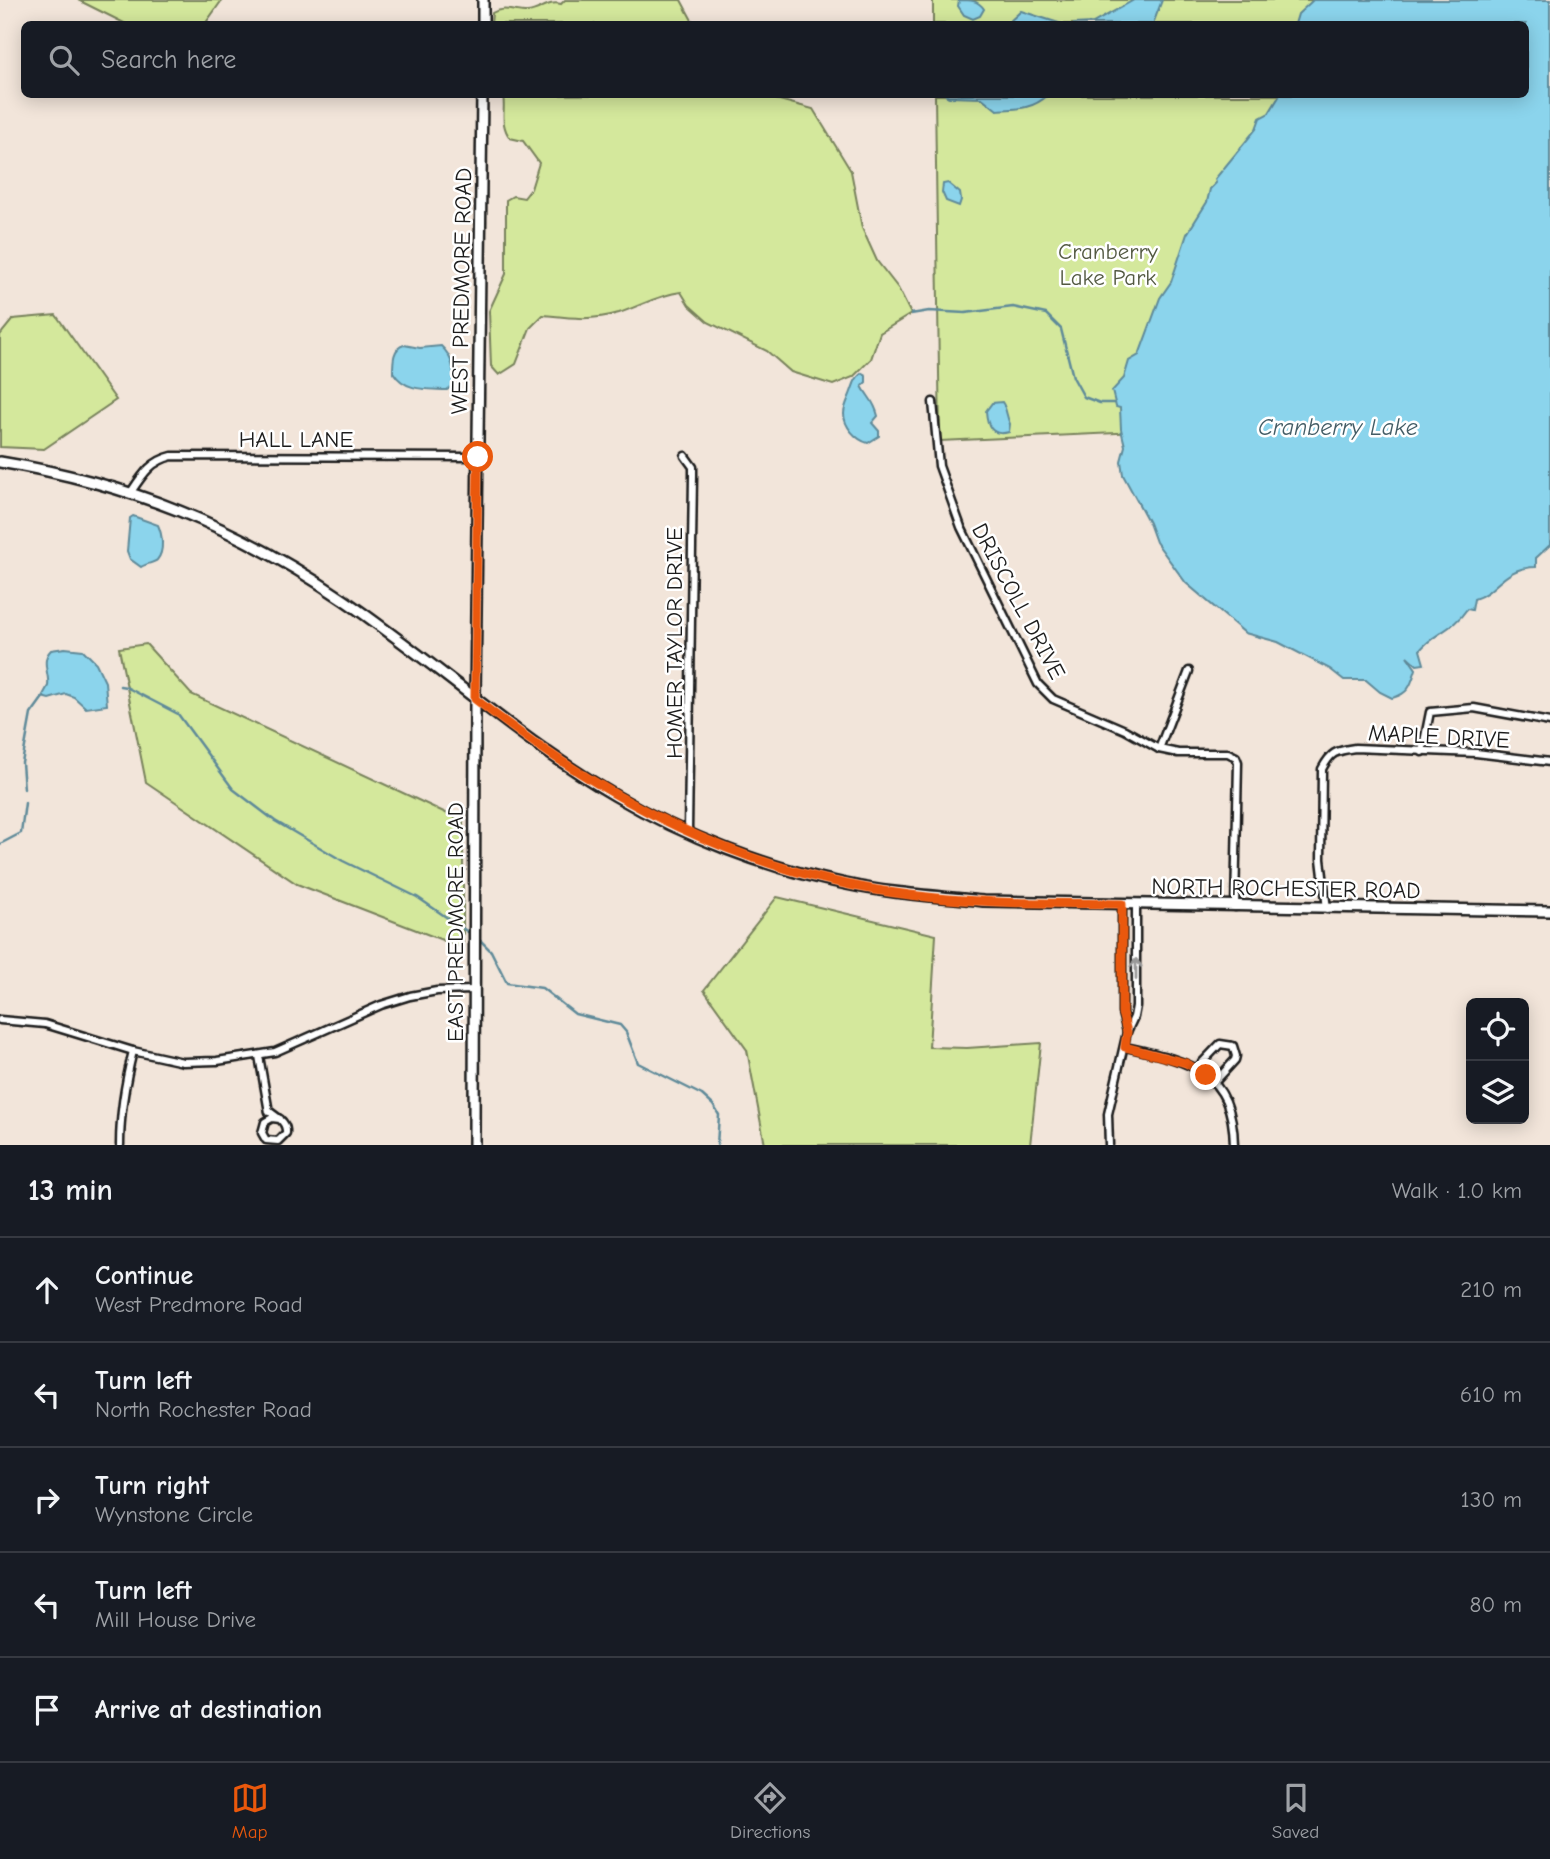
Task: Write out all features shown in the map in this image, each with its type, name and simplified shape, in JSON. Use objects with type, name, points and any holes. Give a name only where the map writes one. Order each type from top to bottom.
[{"type":"main road","points":[[483,0],[483,21]]},
{"type":"main road","name":"WEST PREDMORE ROAD","points":[[475,699],[482,98]]},
{"type":"main road","name":"NORTH ROCHESTER ROAD","points":[[0,462],[83,478],[131,492],[174,507],[280,559],[346,602],[516,731],[586,779],[637,808],[688,832],[772,864],[821,879],[913,895],[983,901],[1550,911]]},
{"type":"main road","name":"EAST PREDMORE ROAD","points":[[474,1145],[475,699]]},
{"type":"street","name":"DRISCOLL DRIVE","points":[[933,402],[938,460],[961,527],[1038,684],[1053,699],[1125,730],[1159,749],[1178,753],[1228,753],[1236,757],[1235,907]]},
{"type":"street","name":"HALL LANE","points":[[131,492],[146,470],[159,459],[172,456],[478,457]]},
{"type":"street","name":"HOMER TAYLOR DRIVE","points":[[685,456],[693,467],[694,475],[688,832]]},
{"type":"street","points":[[1159,749],[1189,671]]},
{"type":"street","points":[[1422,752],[1430,712],[1474,708],[1550,722]]},
{"type":"street","name":"MAPLE DRIVE","points":[[1327,909],[1321,859],[1322,769],[1328,758],[1337,751],[1355,748],[1476,753],[1550,762]]},
{"type":"street","points":[[1122,904],[1122,1013],[1127,1032]]},
{"type":"street","points":[[1109,1145],[1108,1114],[1127,1032],[1135,1017],[1136,905]]},
{"type":"street","points":[[0,1020],[46,1024],[134,1051],[183,1062],[217,1061],[259,1056],[294,1045],[395,1000],[438,991],[474,990]]},
{"type":"street","points":[[1197,1068],[1220,1044],[1233,1046],[1235,1060],[1214,1083]]},
{"type":"street","points":[[1125,1047],[1173,1058],[1197,1068],[1214,1083],[1228,1106],[1234,1145]]},
{"type":"street","points":[[120,1145],[123,1089],[134,1051]]},
{"type":"street","points":[[259,1056],[269,1111],[261,1129],[270,1142],[278,1142],[286,1129],[280,1119],[269,1111]]},
{"type":"street","points":[[265,1122],[272,1118],[280,1119]]},
{"type":"green space","points":[[78,0],[222,0],[207,21],[120,21]]},
{"type":"green space","points":[[565,0],[681,0],[692,21],[491,21],[492,13],[496,11],[527,12],[552,3],[561,4]]},
{"type":"green space","points":[[933,0],[1331,0],[1317,21],[933,21]]},
{"type":"green space","points":[[504,98],[772,98],[813,109],[851,171],[862,228],[877,261],[898,288],[911,314],[880,333],[871,359],[853,377],[833,385],[791,372],[767,351],[708,322],[689,305],[681,292],[599,317],[543,315],[530,328],[516,364],[499,375],[491,366],[489,311],[506,274],[506,200],[513,196],[524,198],[531,189],[539,163],[523,141],[510,138],[507,133]]},
{"type":"green space","name":"Cranberry Lake Park","points":[[935,98],[1315,98],[1314,424],[940,441]]},
{"type":"green space","points":[[56,315],[116,400],[44,449],[0,447],[0,335],[13,319]]},
{"type":"green space","points":[[146,644],[191,694],[463,821],[463,948],[297,884],[146,782],[119,648]]},
{"type":"green space","points":[[777,897],[936,935],[929,1047],[967,1048],[1041,1043],[1030,1145],[765,1145],[747,1050],[704,990]]},
{"type":"water","points":[[959,0],[973,1],[984,9],[980,16],[973,19],[964,15],[958,6]]},
{"type":"water","points":[[1134,0],[1162,0],[1154,21],[1097,21]]},
{"type":"water","name":"Cranberry Lake","points":[[1313,0],[1550,0],[1550,545],[1536,558],[1536,567],[1524,568],[1507,576],[1482,596],[1474,599],[1472,610],[1467,609],[1456,622],[1425,644],[1420,650],[1424,664],[1417,665],[1407,656],[1416,669],[1413,680],[1406,691],[1392,698],[1366,680],[1344,680],[1330,669],[1278,642],[1245,633],[1186,583],[1156,542],[1149,523],[1123,475],[1121,461],[1125,446],[1120,408],[1116,407],[1112,391],[1124,378],[1129,361],[1139,355],[1160,298],[1171,282],[1187,234],[1207,202],[1210,189],[1216,183],[1215,179],[1278,98],[1529,98],[1529,21],[1296,21],[1298,14]]},
{"type":"water","points":[[1021,11],[1053,21],[1010,21]]},
{"type":"water","points":[[982,98],[1044,98],[1031,106],[997,110]]},
{"type":"water","points":[[948,183],[960,193],[959,206],[946,201],[942,192],[943,184]]},
{"type":"water","points":[[404,345],[420,348],[441,346],[452,365],[452,386],[447,390],[417,388],[398,378],[393,372],[394,359],[398,349]]},
{"type":"water","points":[[862,373],[866,375],[866,382],[862,386],[878,416],[872,423],[879,431],[879,436],[868,443],[852,432],[844,414],[855,381]]},
{"type":"water","points":[[1002,402],[1010,424],[1009,432],[998,433],[991,429],[986,411],[992,403]]},
{"type":"water","points":[[133,516],[158,525],[162,538],[160,556],[141,567],[130,559],[127,551],[130,518]]},
{"type":"water","points":[[51,650],[83,650],[96,663],[105,682],[107,705],[86,708],[74,697],[66,694],[49,699],[42,697],[48,686],[48,654]]},
{"type":"waterway","points":[[911,314],[929,311],[965,313],[1013,307],[1046,314],[1061,329],[1073,377],[1084,397],[1100,403],[1115,403]]},
{"type":"waterway","points":[[120,686],[178,714],[233,789],[275,821],[343,861],[417,897],[468,932]]},
{"type":"waterway","points":[[24,789],[22,763],[31,714],[44,696]]},
{"type":"waterway","points":[[0,844],[21,833],[25,803]]},
{"type":"waterway","points":[[481,941],[491,951],[507,983],[542,988],[575,1014],[620,1025],[626,1032],[638,1063],[702,1095],[719,1115],[717,1145]]},
{"type":"route","points":[[478,457],[475,699],[516,731],[617,797],[711,842],[772,864],[821,879],[913,895],[983,901],[1122,904],[1122,1013],[1127,1032],[1125,1047],[1173,1058],[1197,1068],[1206,1075]]}]
